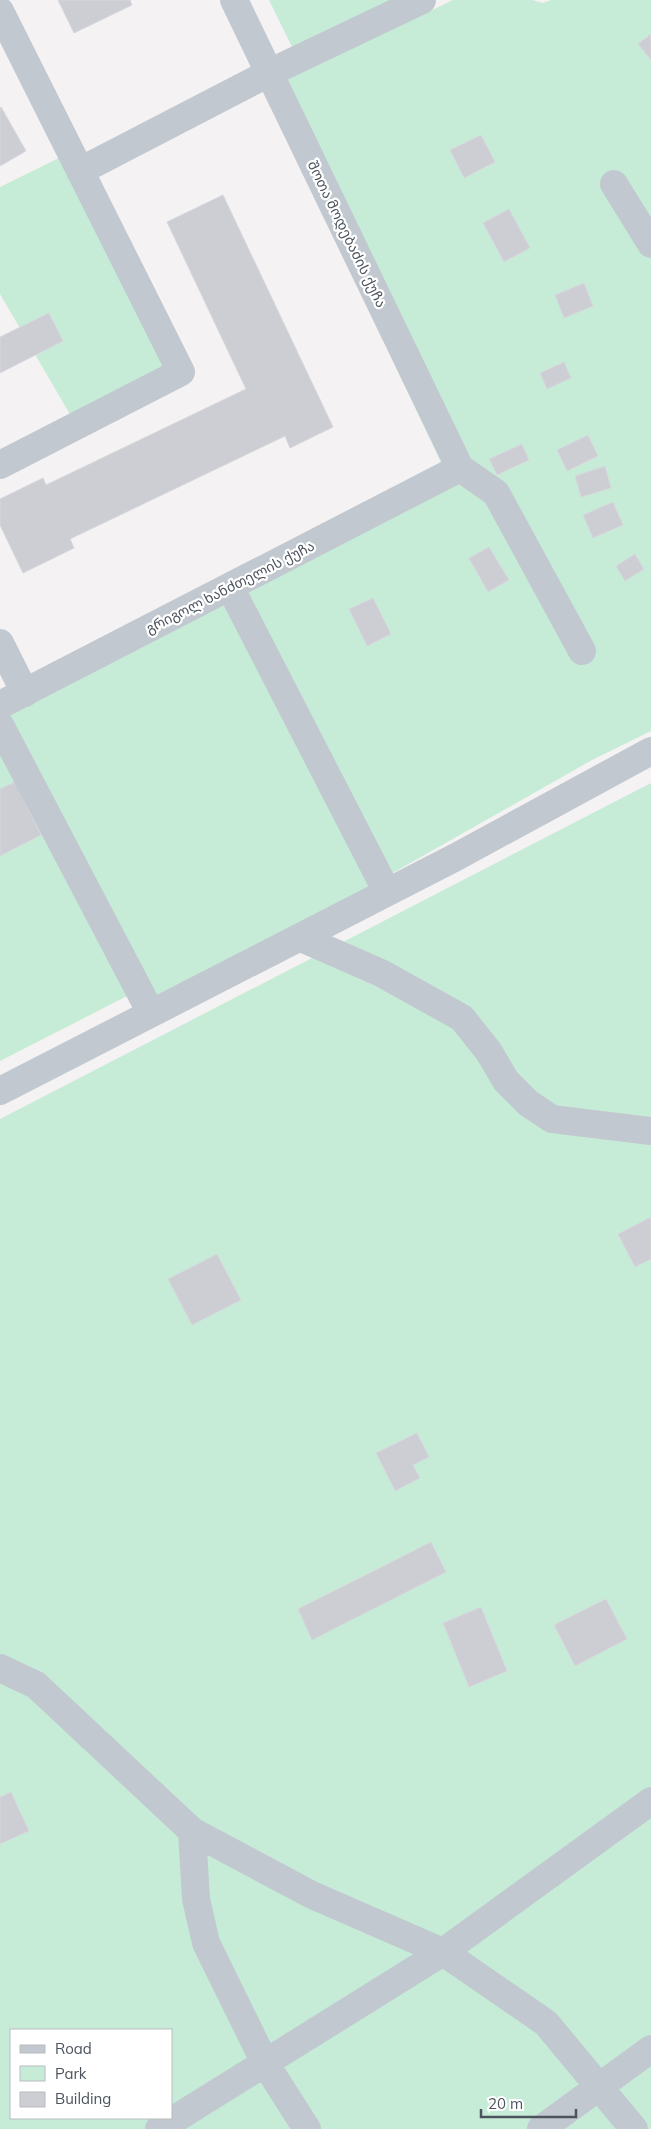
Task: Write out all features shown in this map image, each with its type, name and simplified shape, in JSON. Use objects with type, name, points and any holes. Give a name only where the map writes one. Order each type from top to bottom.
[{"type":"street","name":"შოთა მოდებაძის ქუჩა","points":[[234,0],[460,468]]},
{"type":"street","points":[[80,170],[269,73],[422,0]]},
{"type":"street","points":[[0,10],[181,372],[0,465]]},
{"type":"street","points":[[614,184],[651,244]]},
{"type":"street","points":[[460,468],[496,493],[582,651]]},
{"type":"street","name":"გრიგოლ ხანძთელის ქუჩა","points":[[0,706],[460,468]]},
{"type":"street","points":[[230,587],[388,892]]},
{"type":"street","points":[[0,643],[25,693]]},
{"type":"street","points":[[0,725],[151,1013]]},
{"type":"street","points":[[0,1091],[301,938],[651,750]]},
{"type":"street","points":[[301,938],[381,973],[424,995],[462,1018],[489,1052],[506,1081],[528,1103],[552,1119],[651,1131]]},
{"type":"street","points":[[0,1668],[36,1685],[192,1831],[312,1895],[443,1952],[546,2023],[634,2129]]},
{"type":"street","points":[[159,2129],[443,1952],[651,1800]]},
{"type":"street","points":[[192,1831],[196,1899],[206,1943],[265,2063],[307,2129]]},
{"type":"street","points":[[541,2129],[651,2050]]},
{"type":"green space","points":[[269,0],[397,0],[293,49]]},
{"type":"green space","points":[[453,0],[532,0],[543,3],[551,0],[651,0],[651,731],[592,760],[391,874],[239,578],[445,471],[265,90]]},
{"type":"green space","points":[[59,158],[167,369],[75,423],[0,294],[0,187]]},
{"type":"green space","points":[[227,594],[378,887],[152,1003],[0,712]]},
{"type":"green space","points":[[0,740],[133,993],[0,1061]]},
{"type":"green space","points":[[651,783],[651,2129],[0,2129],[0,1119]]},
{"type":"building","points":[[58,0],[130,0],[132,5],[74,33]]},
{"type":"building","points":[[651,34],[651,60],[638,44]]},
{"type":"building","points":[[0,108],[26,151],[0,166]]},
{"type":"building","points":[[481,135],[495,162],[464,178],[450,150]]},
{"type":"building","points":[[223,195],[333,427],[290,448],[285,436],[70,539],[74,548],[23,573],[0,525],[0,499],[43,478],[46,485],[246,389],[167,222]]},
{"type":"building","points":[[509,209],[530,248],[504,262],[483,223]]},
{"type":"building","points":[[584,283],[593,306],[564,318],[555,295]]},
{"type":"building","points":[[49,313],[63,341],[0,373],[0,337]]},
{"type":"building","points":[[564,362],[571,378],[547,389],[540,373]]},
{"type":"building","points":[[588,435],[598,456],[567,471],[557,450]]},
{"type":"building","points":[[522,444],[529,460],[497,475],[489,459]]},
{"type":"building","points":[[605,466],[611,488],[581,497],[575,476]]},
{"type":"building","points":[[613,502],[623,525],[593,538],[583,515]]},
{"type":"building","points":[[489,547],[509,580],[488,592],[469,558]]},
{"type":"building","points":[[635,554],[644,569],[625,581],[616,566]]},
{"type":"building","points":[[373,598],[391,634],[367,646],[349,609]]},
{"type":"building","points":[[15,782],[41,835],[0,856],[0,789]]},
{"type":"building","points":[[651,1217],[651,1259],[635,1267],[618,1234]]},
{"type":"building","points":[[217,1254],[241,1300],[192,1325],[168,1279]]},
{"type":"building","points":[[417,1433],[429,1457],[413,1465],[420,1478],[395,1491],[376,1453]]},
{"type":"building","points":[[431,1542],[446,1572],[312,1640],[298,1609]]},
{"type":"building","points":[[606,1599],[627,1639],[575,1666],[554,1625]]},
{"type":"building","points":[[481,1607],[507,1671],[469,1687],[443,1623]]},
{"type":"building","points":[[11,1792],[29,1831],[0,1844],[0,1797]]}]
